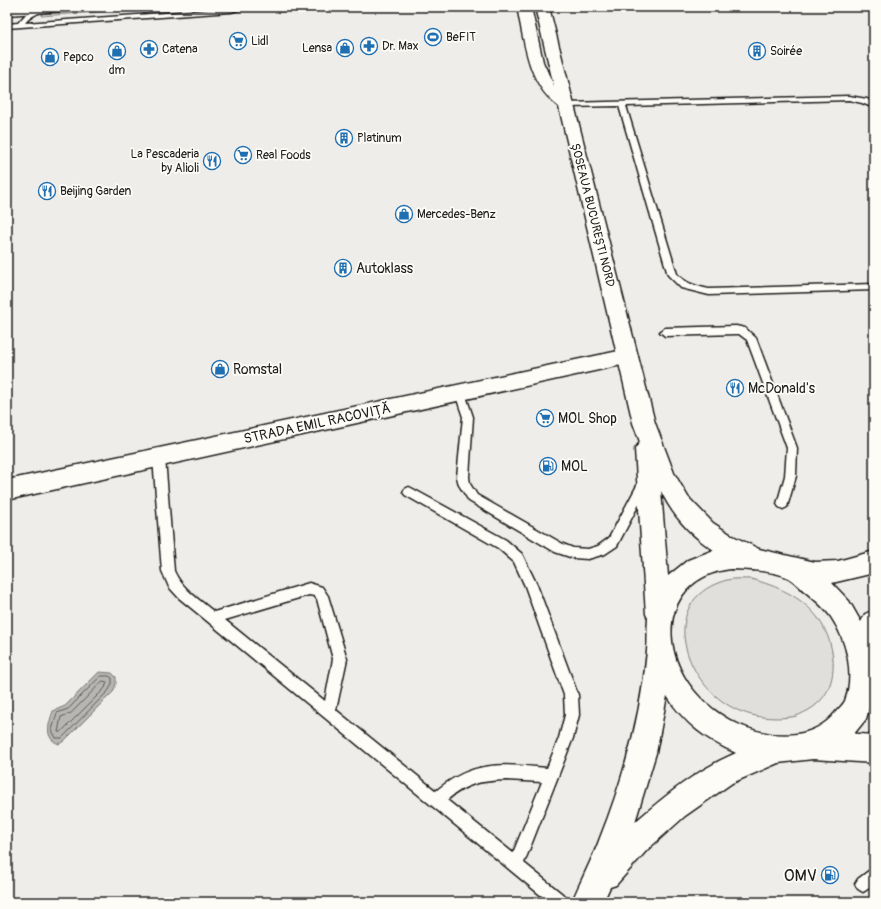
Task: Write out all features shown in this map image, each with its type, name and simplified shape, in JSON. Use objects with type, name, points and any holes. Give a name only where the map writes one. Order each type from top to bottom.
[{"type":"main road","points":[[12,10],[67,7]]},
{"type":"main road","points":[[524,7],[540,75],[553,96],[566,105]]},
{"type":"main road","name":"ȘOSEAUA BUCUREȘTI NORD","points":[[542,7],[644,423],[661,471],[676,500],[692,519],[719,541],[755,559]]},
{"type":"main road","name":"STRADA EMIL RACOVIȚĂ","points":[[7,490],[628,357]]},
{"type":"main road","name":"ȘOSEAUA BUCUREȘTI NORD","points":[[644,423],[660,649]]},
{"type":"main road","points":[[659,622],[667,597],[681,578],[702,565],[727,558],[755,559],[776,563],[796,570],[831,573],[842,572],[874,562]]},
{"type":"main road","points":[[796,570],[822,590],[840,609],[854,635],[866,678]]},
{"type":"main road","points":[[813,745],[839,730],[856,709],[866,678],[871,627],[874,622]]},
{"type":"main road","points":[[660,649],[670,677],[688,704],[714,726],[744,742],[777,749],[813,745],[874,750]]},
{"type":"main road","points":[[592,892],[626,807],[644,747],[653,702],[660,649]]},
{"type":"main road","points":[[592,892],[637,840],[675,806],[722,773],[777,749]]},
{"type":"lane","points":[[7,26],[231,10],[246,7]]},
{"type":"lane","points":[[20,25],[28,15],[42,8]]},
{"type":"lane","points":[[566,105],[849,98],[864,101],[874,106]]},
{"type":"lane","points":[[622,104],[673,275],[679,283],[693,289],[709,292],[874,287]]},
{"type":"lane","points":[[665,332],[736,330],[742,331],[751,338],[792,448],[793,461],[791,475],[783,504]]},
{"type":"lane","points":[[460,393],[468,417],[463,477],[465,485],[473,498],[559,548],[573,553],[588,554],[601,550],[613,542],[648,476]]},
{"type":"lane","points":[[159,458],[168,571],[173,583],[212,618],[561,902]]},
{"type":"lane","points":[[409,492],[502,544],[518,558],[531,585],[571,695],[572,715],[568,730],[552,776],[516,865]]},
{"type":"lane","points":[[212,618],[309,589],[318,591],[322,596],[340,659],[329,713]]},
{"type":"lane","points":[[436,800],[462,781],[485,775],[511,772],[552,776]]},
{"type":"shaded area","points":[[44,7],[167,7],[41,16]]},
{"type":"shaded area","points":[[66,7],[874,7],[874,902],[7,902],[7,11]]},
{"type":"shaded area","points":[[290,7],[369,7],[279,12]]},
{"type":"shaded area","points":[[751,579],[788,593],[804,604],[818,618],[825,629],[830,642],[833,655],[833,668],[831,681],[826,693],[818,703],[807,711],[795,716],[773,718],[755,716],[730,706],[707,688],[696,671],[688,654],[684,635],[686,618],[693,602],[706,589],[727,580]]},
{"type":"water","points":[[99,672],[112,673],[116,677],[116,684],[113,692],[64,741],[59,744],[54,741],[48,730],[53,711],[65,706]]},
{"type":"place","name":"BeFIT","points":[[433,37]]},
{"type":"place","name":"Lidl","points":[[238,41]]},
{"type":"place","name":"Dr. Max","points":[[369,46]]},
{"type":"place","name":"Lensa","points":[[345,48]]},
{"type":"place","name":"Catena","points":[[149,49]]},
{"type":"place","name":"dm","points":[[117,51]]},
{"type":"place","name":"Soirée","points":[[757,51]]},
{"type":"place","name":"Pepco","points":[[50,57]]},
{"type":"place","name":"Platinum","points":[[344,138]]},
{"type":"place","name":"Real Foods","points":[[243,155]]},
{"type":"place","name":"La Pescaderia by Alioli","points":[[212,161]]},
{"type":"place","name":"Beijing Garden","points":[[47,191]]},
{"type":"place","name":"Mercedes-Benz","points":[[404,214]]},
{"type":"place","name":"Autoklass","points":[[343,268]]},
{"type":"place","name":"Romstal","points":[[220,369]]},
{"type":"place","name":"McDonald's","points":[[735,388]]},
{"type":"place","name":"MOL Shop","points":[[545,418]]},
{"type":"place","name":"MOL","points":[[548,466]]},
{"type":"place","name":"OMV","points":[[830,875]]}]
